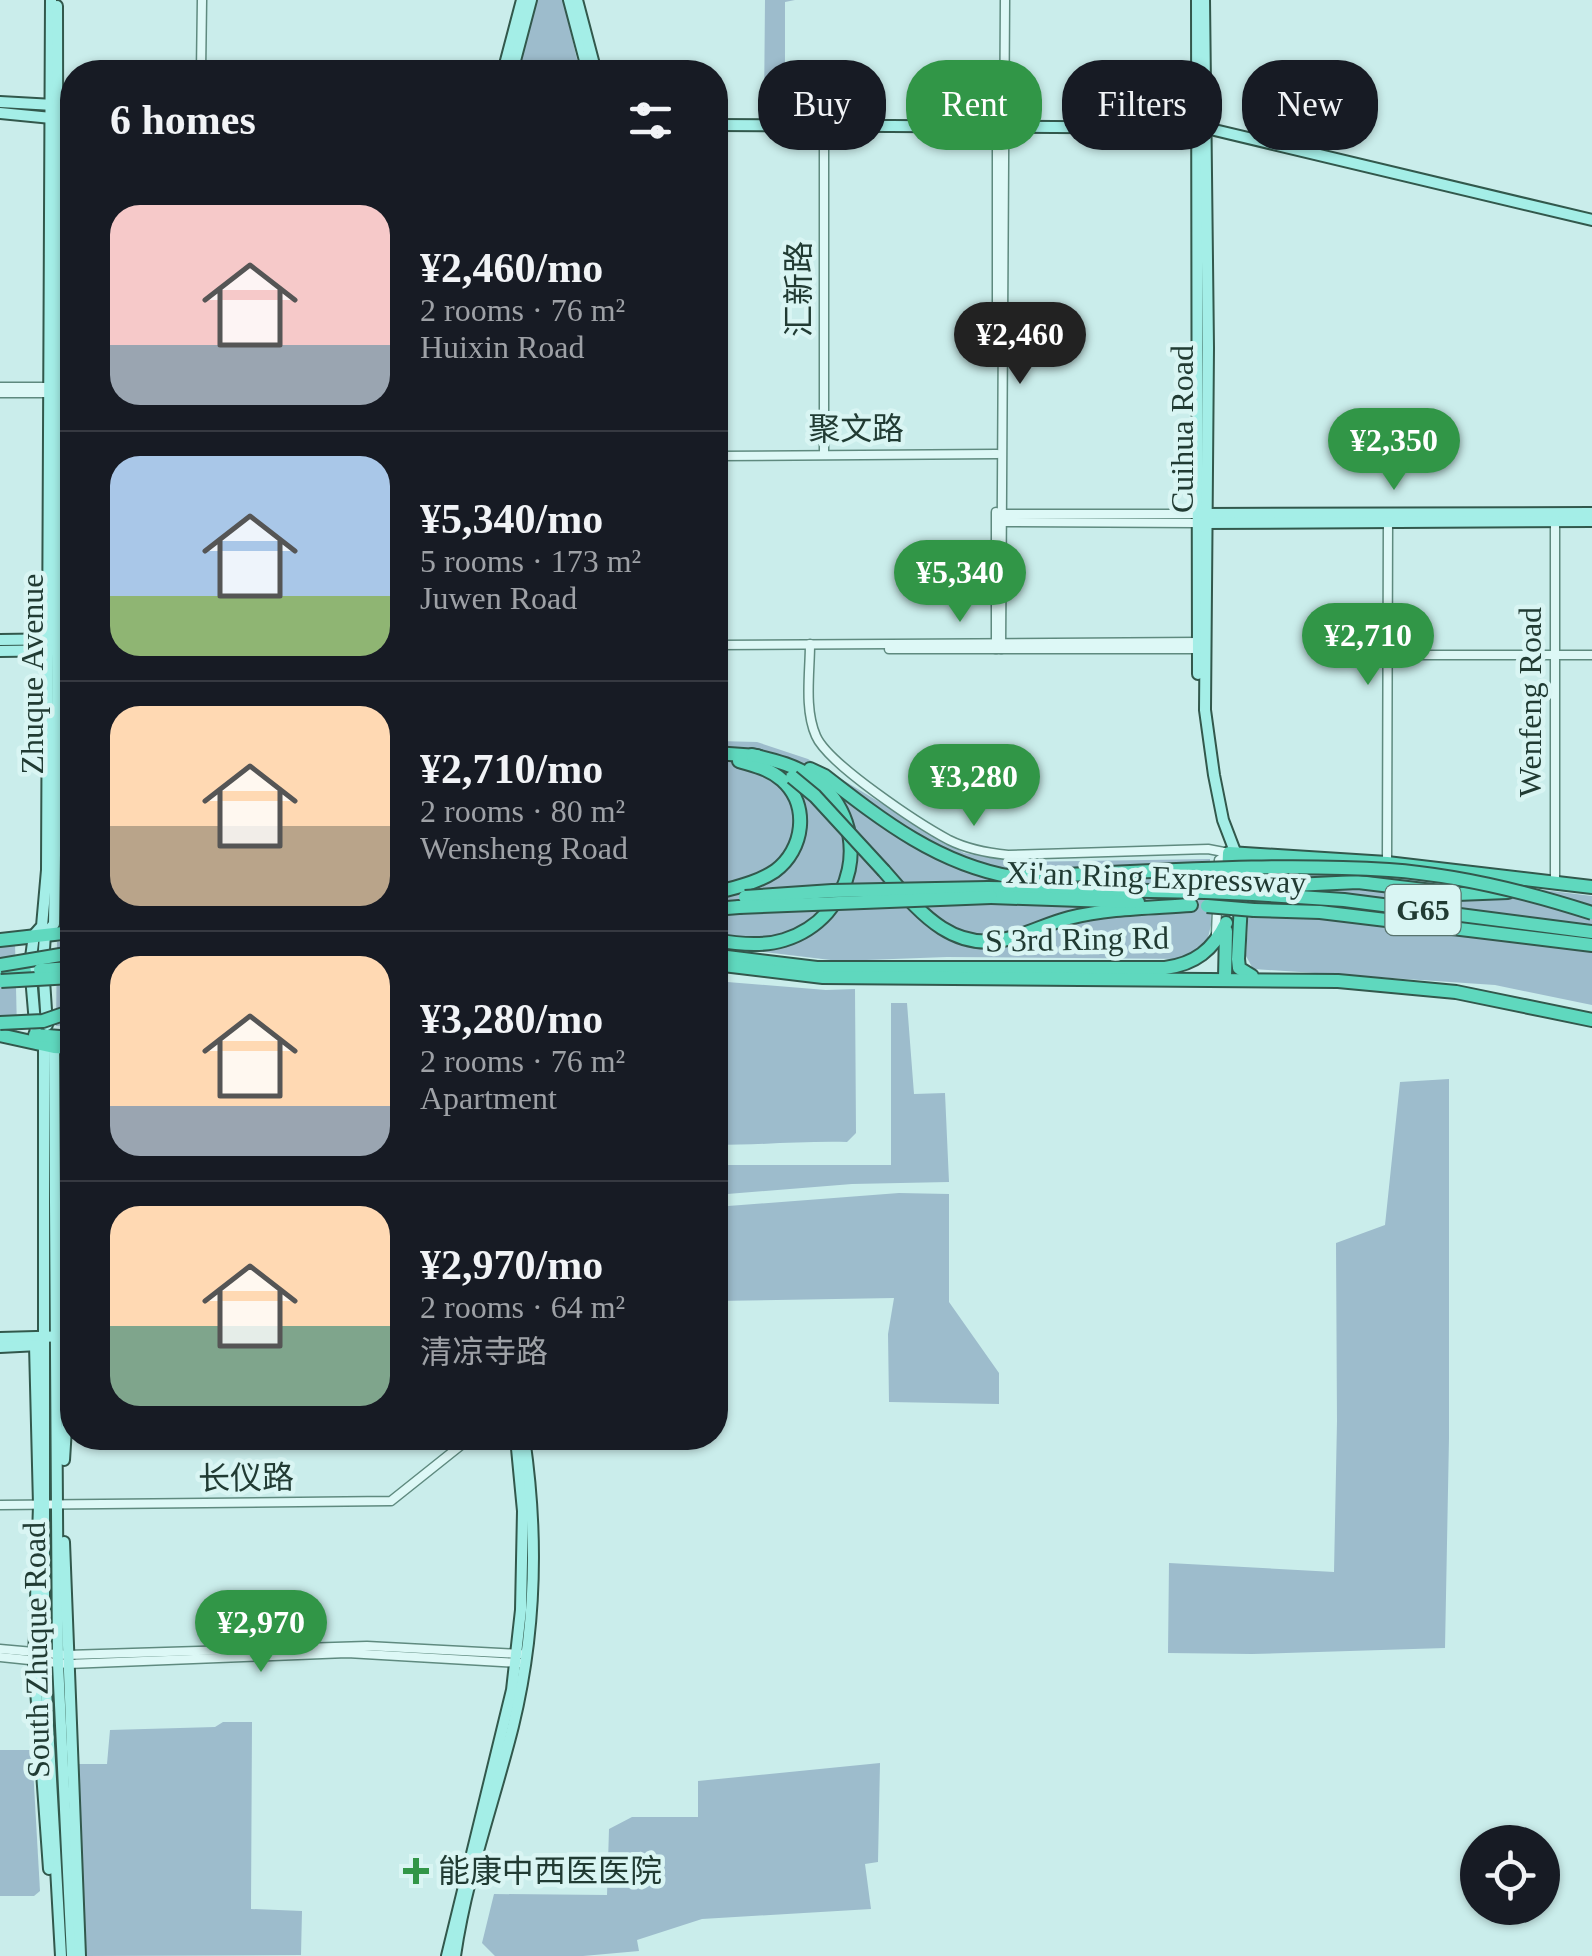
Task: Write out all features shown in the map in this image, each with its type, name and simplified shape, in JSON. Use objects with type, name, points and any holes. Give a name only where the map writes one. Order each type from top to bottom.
[{"type":"highway","points":[[728,755],[798,769],[824,788],[842,813],[851,848],[850,864],[834,908],[801,934],[756,944],[728,941]]},
{"type":"highway","points":[[745,758],[775,768],[815,796],[922,914],[957,937],[992,942],[1086,914],[1191,906]]},
{"type":"highway","points":[[728,760],[778,758],[824,776],[922,846],[949,860],[1012,877],[1194,870],[1391,870],[1486,884],[1592,913]]},
{"type":"highway","points":[[728,891],[770,874],[790,856],[801,830],[791,782]]},
{"type":"highway","points":[[1232,854],[1387,863],[1592,886]]},
{"type":"highway","points":[[1229,978],[1226,923],[1232,854]]},
{"type":"highway","points":[[1229,978],[1232,854]]},
{"type":"highway","points":[[1232,854],[1242,865],[1239,968],[1262,980]]},
{"type":"highway","points":[[1232,893],[1272,886],[1358,882],[1456,894],[1542,888],[1555,882]]},
{"type":"highway","name":"Xi'an Ring Expressway","points":[[728,895],[950,888],[1232,893],[1344,900],[1592,932]]},
{"type":"highway","name":"Xi'an Ring Expressway","points":[[728,908],[832,901],[1080,898],[1320,912],[1592,945]]},
{"type":"highway","name":"S 3rd Ring Rd","points":[[728,959],[817,968],[1165,968],[1183,966],[1208,950],[1226,923]]},
{"type":"highway","points":[[0,940],[60,933]]},
{"type":"highway","points":[[0,969],[60,956]]},
{"type":"highway","name":"S 3rd Ring Rd","points":[[728,962],[823,978],[1338,981],[1456,992],[1592,1020]]},
{"type":"highway","points":[[0,969],[60,968]]},
{"type":"highway","points":[[0,982],[60,978]]},
{"type":"highway","points":[[0,1023],[43,1021],[60,1015]]},
{"type":"highway","points":[[0,1035],[60,1045]]},
{"type":"highway","points":[[41,1040],[60,1039]]},
{"type":"main road","name":"Zhuque Avenue","points":[[41,1342],[44,986],[39,935],[54,924],[54,0]]},
{"type":"main road","points":[[506,60],[522,0]]},
{"type":"main road","points":[[515,60],[531,0]]},
{"type":"main road","points":[[569,0],[585,60]]},
{"type":"main road","points":[[578,0],[593,60]]},
{"type":"main road","name":"Cuihua Road","points":[[1201,0],[1201,60]]},
{"type":"main road","points":[[0,102],[60,115]]},
{"type":"main road","points":[[0,113],[60,110]]},
{"type":"main road","points":[[728,122],[906,124]]},
{"type":"main road","points":[[728,122],[758,123]]},
{"type":"main road","points":[[1222,130],[1592,216]]},
{"type":"main road","name":"Cuihua Road","points":[[1202,150],[1201,645],[1208,746],[1232,854]]},
{"type":"main road","points":[[1388,518],[1592,513]]},
{"type":"main road","points":[[1201,518],[1592,522]]},
{"type":"main road","points":[[0,640],[60,647]]},
{"type":"main road","points":[[0,651],[60,643]]},
{"type":"main road","name":"Zhuque Avenue","points":[[41,1040],[60,1278]]},
{"type":"main road","points":[[0,1338],[41,1342]]},
{"type":"main road","points":[[0,1347],[60,1340]]},
{"type":"main road","name":"South Zhuque Road","points":[[41,1342],[63,1659],[72,1956]]},
{"type":"main road","name":"South Zhuque Road","points":[[57,1956],[39,1658],[60,1399]]},
{"type":"main road","points":[[447,1956],[521,1658],[523,1511],[517,1450]]},
{"type":"main road","points":[[455,1956],[521,1658],[532,1560],[526,1450]]},
{"type":"main road","points":[[63,1659],[80,1956]]},
{"type":"street","points":[[200,60],[202,0]]},
{"type":"street","points":[[1003,60],[1005,0]]},
{"type":"street","name":"汇新路","points":[[824,150],[824,454]]},
{"type":"street","points":[[999,518],[1001,150]]},
{"type":"street","points":[[999,646],[1001,150]]},
{"type":"street","points":[[0,390],[60,390]]},
{"type":"street","name":"聚文路","points":[[728,456],[997,454]]},
{"type":"street","points":[[999,518],[1201,518]]},
{"type":"street","points":[[1387,863],[1388,518]]},
{"type":"street","name":"Wenfeng Road","points":[[1555,521],[1555,882]]},
{"type":"street","points":[[728,647],[1201,645]]},
{"type":"street","points":[[810,646],[812,723],[822,748],[842,769],[948,839],[991,854],[1008,855],[1208,850],[1232,854]]},
{"type":"street","points":[[1386,655],[1592,655]]},
{"type":"street","points":[[1208,950],[1216,932],[1220,860],[1232,854]]},
{"type":"street","name":"长仪路","points":[[0,1505],[391,1501],[455,1450]]},
{"type":"street","points":[[0,1657],[63,1659],[367,1646],[521,1658]]},
{"type":"street","points":[[0,1649],[39,1658]]},
{"type":"shaded area","points":[[536,0],[563,0],[577,60],[520,60]]},
{"type":"shaded area","points":[[765,0],[795,0],[785,2],[785,60],[764,60]]},
{"type":"shaded area","points":[[728,741],[757,742],[808,759],[964,853],[1015,862],[1210,859],[1211,925],[1207,942],[1189,959],[947,957],[839,961],[728,948]]},
{"type":"shaded area","points":[[1258,863],[1464,880],[1592,896],[1592,1005],[1495,985],[1253,969],[1246,956],[1251,870]]},
{"type":"shaded area","points":[[15,942],[17,1032],[0,1029],[0,944]]},
{"type":"shaded area","points":[[57,942],[60,942],[60,1026],[56,1026]]},
{"type":"shaded area","points":[[728,982],[855,989],[856,1133],[847,1142],[728,1145]]},
{"type":"shaded area","points":[[891,1003],[907,1003],[914,1094],[945,1093],[949,1182],[852,1184],[728,1194],[728,1165],[891,1165]]},
{"type":"shaded area","points":[[1449,1079],[1445,1648],[1168,1653],[1169,1563],[1334,1572],[1336,1243],[1385,1225],[1400,1082]]},
{"type":"shaded area","points":[[899,1193],[949,1194],[949,1302],[999,1373],[999,1404],[889,1402],[888,1334],[894,1298],[728,1301],[728,1206]]},
{"type":"shaded area","points":[[223,1722],[252,1722],[251,1909],[302,1911],[301,1955],[85,1956],[76,1764],[107,1764],[110,1730],[215,1727]]},
{"type":"shaded area","points":[[0,1750],[32,1750],[40,1891],[34,1896],[0,1896]]},
{"type":"shaded area","points":[[880,1763],[878,1862],[865,1864],[871,1909],[702,1919],[637,1940],[639,1951],[583,1956],[495,1956],[482,1943],[494,1894],[607,1895],[609,1829],[632,1817],[698,1817],[698,1781]]},
{"type":"place","name":"能康中西医医院","points":[[416,1871]]}]
